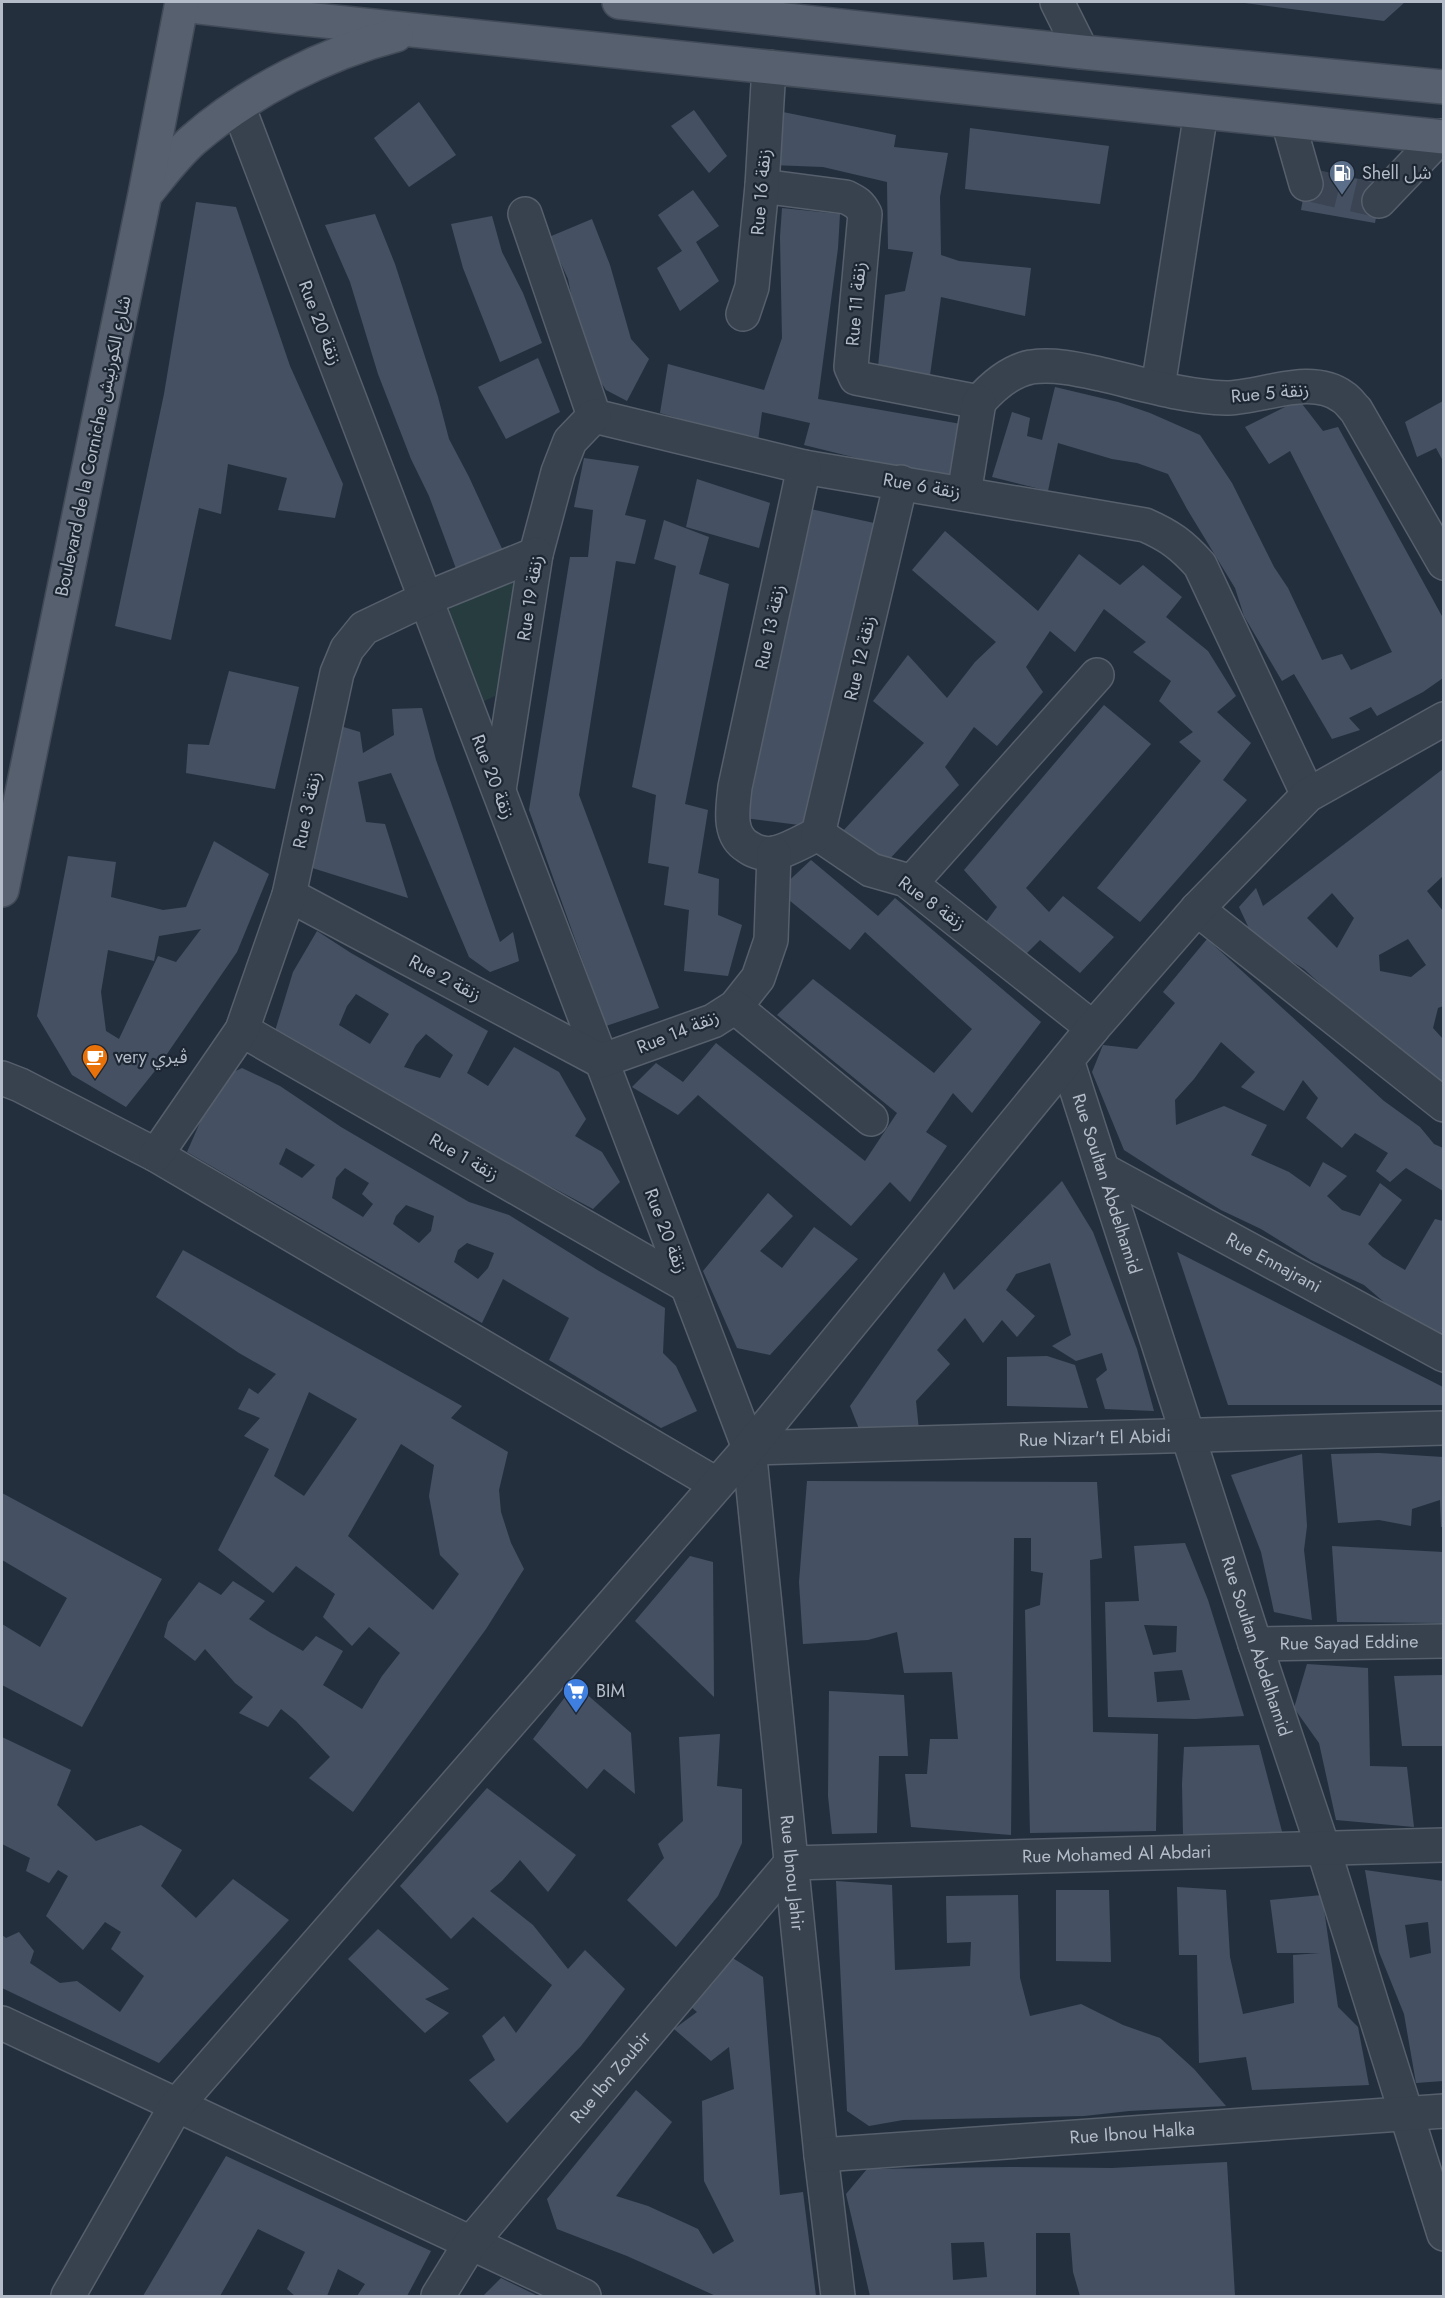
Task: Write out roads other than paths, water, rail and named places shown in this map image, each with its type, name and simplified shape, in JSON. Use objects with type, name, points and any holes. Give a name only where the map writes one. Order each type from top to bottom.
[{"type":"main road","points":[[619,2],[1083,52],[1443,87]]},
{"type":"main road","points":[[182,3],[412,31],[1442,137]]},
{"type":"main road","name":"Boulevard de la Corniche شارع الكورنيش","points":[[2,890],[182,3]]},
{"type":"main road","points":[[145,194],[194,139],[238,106],[324,59],[353,47],[412,31]]},
{"type":"street","points":[[1057,2],[1083,52]]},
{"type":"street","name":"Rue 16 زنقة","points":[[743,314],[752,287],[762,186],[768,67]]},
{"type":"street","name":"Rue 20 زنقة","points":[[238,106],[748,1448]]},
{"type":"street","points":[[1158,387],[1201,112]]},
{"type":"street","points":[[1288,121],[1306,184]]},
{"type":"street","points":[[1379,201],[1442,137]]},
{"type":"street","name":"Rue 11 زنقة","points":[[762,186],[846,197],[857,202],[865,214],[851,367],[856,378],[979,402]]},
{"type":"street","points":[[525,214],[594,416]]},
{"type":"street","name":"Rue 5 زنقة","points":[[979,402],[994,385],[1019,370],[1060,366],[1158,387],[1225,398],[1294,387],[1331,391],[1343,397],[1356,410],[1443,563]]},
{"type":"street","points":[[964,494],[979,402]]},
{"type":"street","name":"Rue 6 زنقة","points":[[594,416],[804,467],[1145,525],[1168,535],[1184,547],[1200,565],[1308,795]]},
{"type":"street","name":"Rue 19 زنقة","points":[[499,792],[536,554],[558,472],[570,441],[594,416]]},
{"type":"street","name":"Rue 13 زنقة","points":[[774,853],[755,852],[744,845],[737,836],[733,823],[735,787],[804,467]]},
{"type":"street","name":"Rue 12 زنقة","points":[[819,834],[901,482]]},
{"type":"street","name":"Rue 3 زنقة","points":[[156,1155],[242,1030],[289,895],[337,673],[347,649],[364,628],[425,599],[536,554]]},
{"type":"street","points":[[911,883],[1097,675]]},
{"type":"street","points":[[68,2296],[176,2106],[748,1448],[1093,1028],[1197,909],[1308,795],[1443,719]]},
{"type":"street","points":[[774,853],[819,834]]},
{"type":"street","name":"Rue 8 زنقة","points":[[819,834],[871,870],[898,876],[911,883],[1093,1028]]},
{"type":"street","name":"Rue 14 زنقة","points":[[601,1061],[713,1021],[735,1007],[758,978],[771,940],[774,853]]},
{"type":"street","name":"Rue 2 زنقة","points":[[289,895],[601,1061]]},
{"type":"street","points":[[1197,909],[1443,1105]]},
{"type":"street","points":[[735,1007],[872,1119]]},
{"type":"street","name":"Rue 1 زنقة","points":[[242,1030],[687,1285]]},
{"type":"street","name":"Rue Soultan Abdelhamid","points":[[1067,1060],[1323,1848],[1443,2234]]},
{"type":"street","points":[[2,1078],[156,1155],[716,1484]]},
{"type":"street","name":"Rue Ennajrani","points":[[1102,1170],[1443,1355]]},
{"type":"street","name":"Rue Nizar't El Abidi","points":[[748,1448],[1443,1428]]},
{"type":"street","name":"Rue Ibnou Jahir","points":[[748,1448],[821,2155],[838,2296]]},
{"type":"street","name":"Rue Sayad Eddine","points":[[1255,1644],[1443,1641]]},
{"type":"street","name":"Rue Mohamed Al Abdari","points":[[791,1863],[1443,1845]]},
{"type":"street","name":"Rue Ibn Zoubir","points":[[438,2296],[470,2244],[791,1863]]},
{"type":"street","points":[[2,2023],[584,2296]]},
{"type":"street","name":"Rue Ibnou Halka","points":[[821,2155],[1443,2110]]},
{"type":"tunnel","points":[[1306,184],[1379,201]]},
{"type":"place","name":"Shell شل","points":[[1342,196]]},
{"type":"place","name":"very ڤيري","points":[[95,1080]]},
{"type":"place","name":"BIM","points":[[576,1714]]}]
